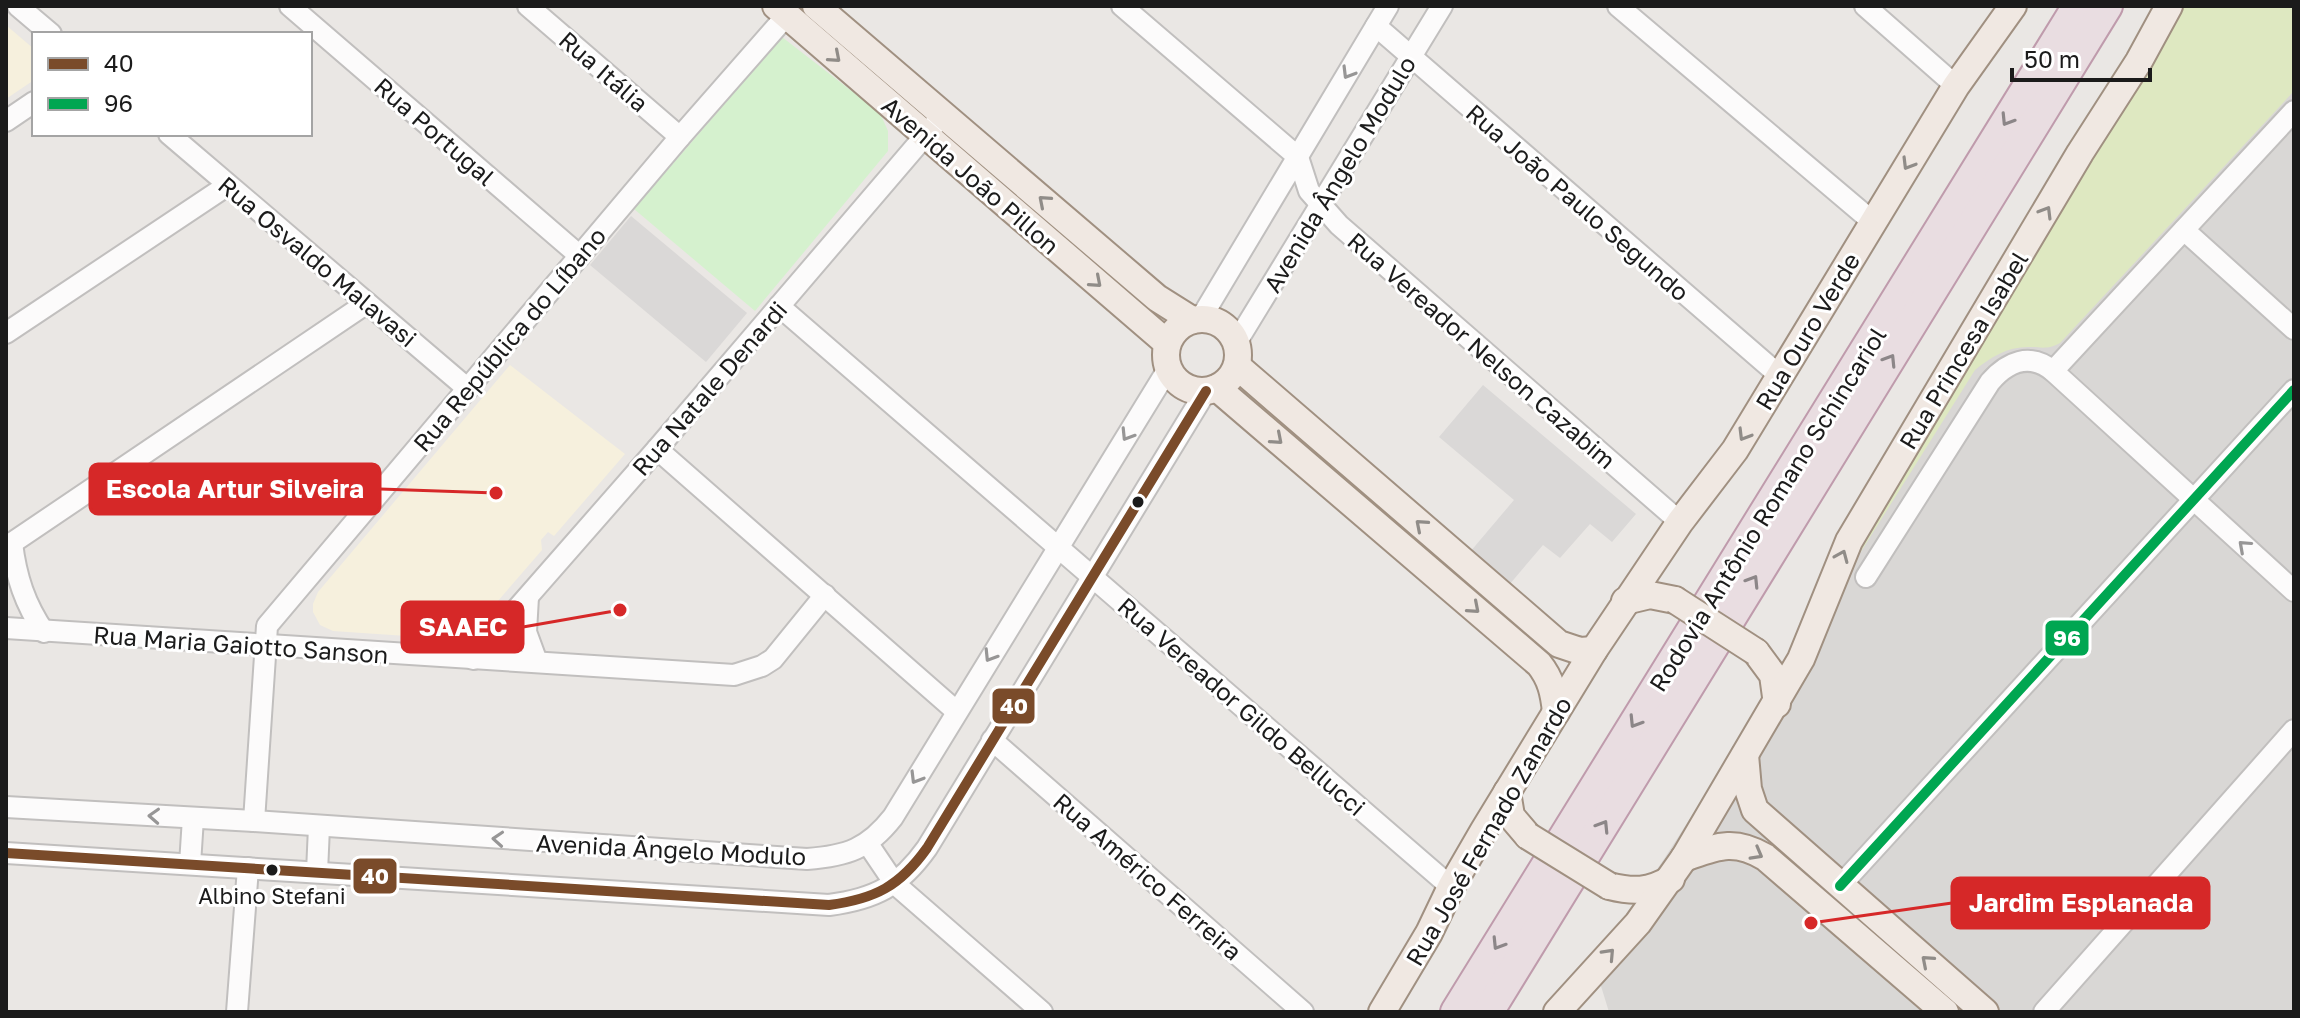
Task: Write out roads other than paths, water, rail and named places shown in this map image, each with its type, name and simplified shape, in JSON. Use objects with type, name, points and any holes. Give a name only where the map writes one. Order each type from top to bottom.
[{"type":"highway","name":"Rodovia Antônio Romano Schincariol","points":[[1456,1012],[2078,6]]},
{"type":"highway","name":"Rodovia Antônio Romano Schincariol","points":[[1488,1012],[2107,6]]},
{"type":"main road","name":"Avenida João Pillon","points":[[816,6],[1157,298],[1196,319]]},
{"type":"main road","name":"Rua Ouro Verde","points":[[1594,650],[1680,522],[1735,450],[1956,86],[2013,6]]},
{"type":"main road","name":"Rua Princesa Isabel","points":[[1777,704],[1801,659],[1849,541],[2080,153],[2139,61],[2169,6]]},
{"type":"main road","name":"Avenida João Pillon","points":[[781,10],[925,135],[1168,356]]},
{"type":"main road","points":[[1196,319],[1219,322],[1232,334],[1237,354],[1229,379],[1212,389],[1197,391],[1180,384],[1168,356],[1177,328],[1196,319]]},
{"type":"main road","points":[[1237,354],[1559,644],[1580,651],[1594,650]]},
{"type":"main road","points":[[1212,389],[1539,664],[1551,684],[1556,712]]},
{"type":"main road","points":[[1557,1012],[1638,923],[1677,869],[1777,704],[1773,675],[1756,652],[1675,600],[1650,595],[1625,601]]},
{"type":"main road","name":"Rua José Fernado Zanardo","points":[[1382,1012],[1429,933],[1451,887],[1594,650]]},
{"type":"main road","points":[[1745,755],[1748,789],[1755,810],[1985,1012]]},
{"type":"main road","points":[[1507,792],[1511,816],[1528,836],[1609,886],[1641,891],[1657,887],[1677,869],[1713,847],[1732,845],[1749,848],[1765,857],[1945,1012]]},
{"type":"street","points":[[18,6],[49,32]]},
{"type":"street","name":"Rua Portugal","points":[[290,6],[580,256]]},
{"type":"street","name":"Rua Itália","points":[[528,6],[680,137]]},
{"type":"street","name":"Rua Vereador Nelson Cazabim","points":[[1122,6],[1298,157],[1309,191],[1339,225],[1680,522]]},
{"type":"street","name":"Avenida Ângelo Modulo","points":[[1196,319],[1388,6]]},
{"type":"street","name":"Avenida Ângelo Modulo","points":[[1237,354],[1320,205],[1442,6]]},
{"type":"street","points":[[1618,6],[1873,222]]},
{"type":"street","points":[[1865,6],[1956,86]]},
{"type":"street","name":"Rua República do Líbano","points":[[254,821],[267,626],[680,137],[781,10]]},
{"type":"street","name":"Rua João Paulo Segundo","points":[[1376,26],[1780,376]]},
{"type":"street","points":[[6,121],[32,103]]},
{"type":"street","points":[[2294,111],[2053,371],[2294,591]]},
{"type":"street","name":"Rua Natale Denardi","points":[[473,659],[942,115]]},
{"type":"street","name":"Rua Osvaldo Malavasi","points":[[171,136],[468,389]]},
{"type":"street","points":[[6,333],[228,185]]},
{"type":"street","points":[[2184,230],[2294,329]]},
{"type":"street","points":[[44,632],[22,590],[9,545],[367,303]]},
{"type":"street","name":"Rua Vereador Gildo Bellucci","points":[[779,306],[1451,887]]},
{"type":"street","name":"Avenida Ângelo Modulo","points":[[6,807],[807,859],[843,855],[868,844],[893,817],[1058,546],[1168,356]]},
{"type":"street","name":"Rua Princesa Isabel","points":[[1866,577],[2000,370],[2025,360],[2044,364],[2053,371]]},
{"type":"street","name":"Avenida Ângelo Modulo","points":[[6,853],[829,905],[869,897],[895,884],[927,848],[1093,576],[1212,389]]},
{"type":"street","points":[[1840,886],[2294,390]]},
{"type":"street","points":[[657,449],[956,711]]},
{"type":"street","points":[[529,594],[525,612],[526,632],[537,662]]},
{"type":"street","name":"Rua Maria Gaiotto Sanson","points":[[6,628],[734,675],[773,659],[825,595]]},
{"type":"street","points":[[2044,1012],[2294,730]]},
{"type":"street","name":"Rua Américo Ferreira","points":[[992,740],[1303,1012]]},
{"type":"street","points":[[190,864],[193,818]]},
{"type":"street","points":[[317,872],[319,827]]},
{"type":"street","points":[[868,844],[895,884],[1034,1010]]},
{"type":"street","points":[[237,1012],[248,868]]},
{"type":"place","name":"Escola Artur Silveira","points":[[496,493]]},
{"type":"place","name":"SAAEC","points":[[620,610]]},
{"type":"place","name":"Albino Stefani","points":[[272,870]]},
{"type":"place","name":"Jardim Esplanada","points":[[1811,923]]}]
